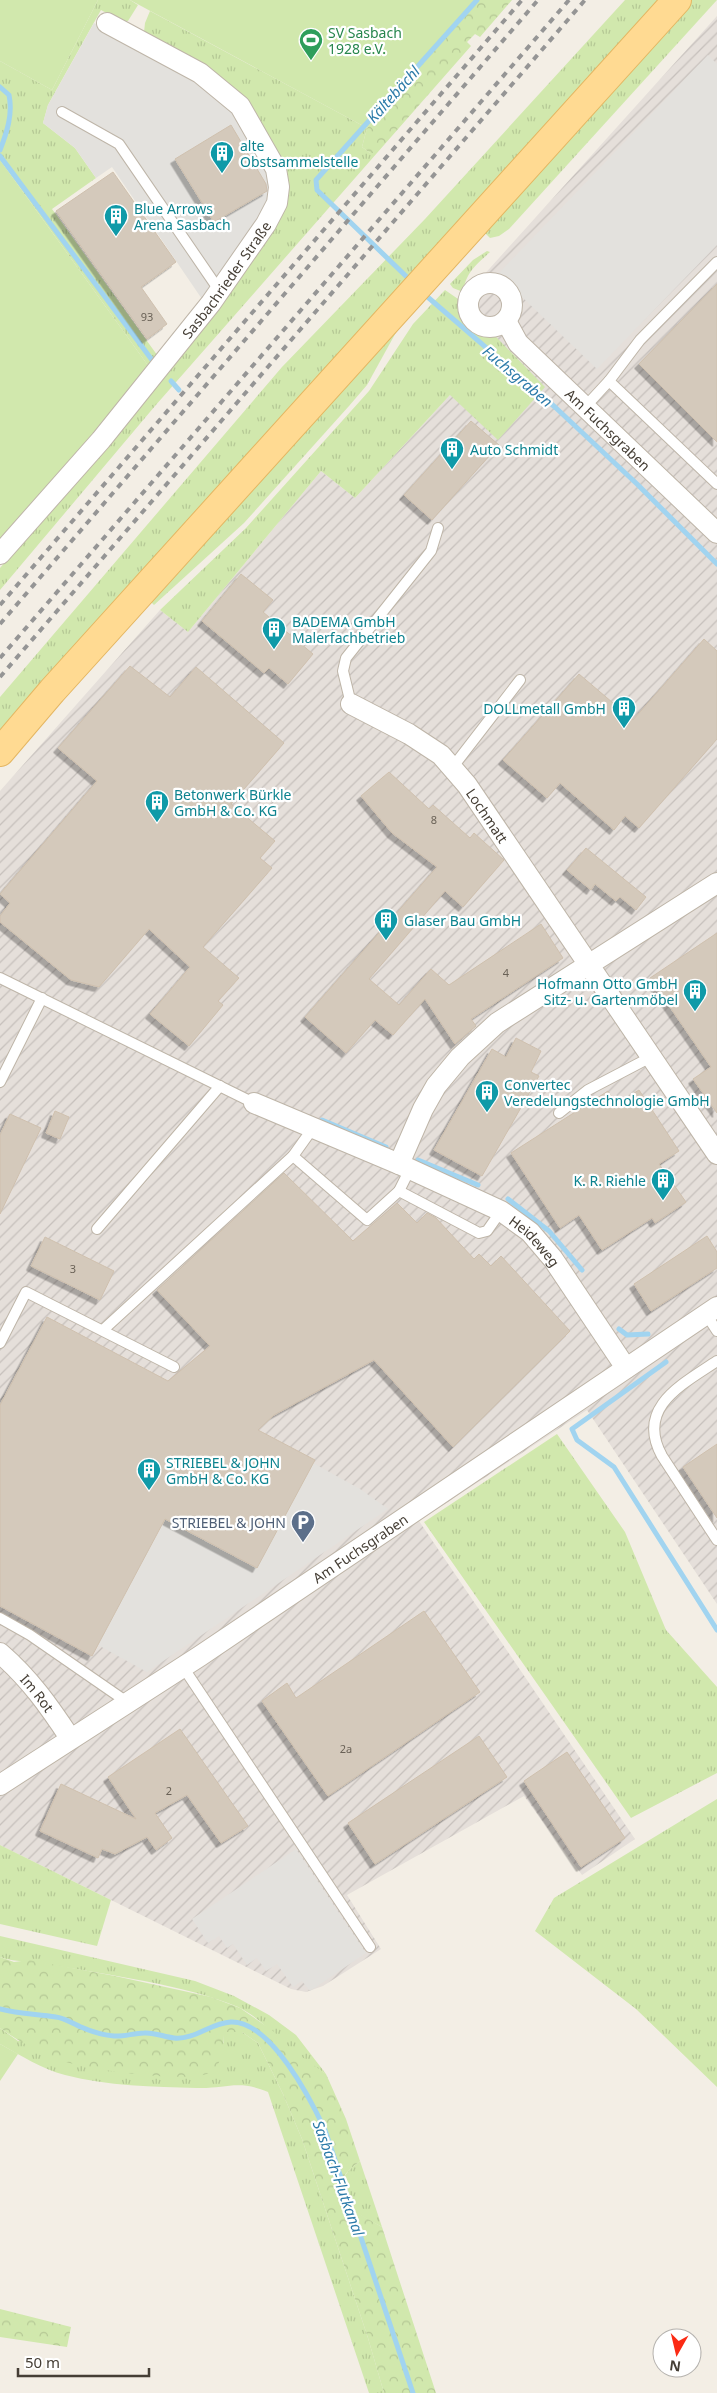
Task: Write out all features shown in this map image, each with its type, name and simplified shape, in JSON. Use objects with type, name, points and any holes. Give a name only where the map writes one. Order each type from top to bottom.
[{"type":"main road","points":[[0,752],[59,684],[678,0]]},
{"type":"street","name":"Sasbachrieder Straße","points":[[0,554],[101,440],[219,290],[266,224],[277,203],[279,187],[276,169],[240,106],[200,73],[106,23]]},
{"type":"street","name":"Am Fuchsgraben","points":[[506,321],[518,343],[717,533]]},
{"type":"street","name":"Lochmatt","points":[[351,704],[409,734],[441,755],[467,785],[717,1154]]},
{"type":"street","points":[[405,1166],[423,1109],[436,1086],[460,1056],[497,1023],[717,883]]},
{"type":"street","name":"Heideweg","points":[[254,1103],[405,1166],[501,1212],[530,1232],[553,1259],[626,1368]]},
{"type":"street","name":"Am Fuchsgraben","points":[[0,1785],[182,1667],[711,1311]]},
{"type":"street","name":"Im Rot","points":[[0,1653],[21,1672],[44,1698],[70,1738]]},
{"type":"lane","points":[[62,112],[119,144],[219,290]]},
{"type":"lane","points":[[585,407],[609,381],[640,340],[717,262]]},
{"type":"lane","points":[[609,381],[717,484]]},
{"type":"lane","points":[[351,704],[343,671],[346,658],[431,551],[438,528]]},
{"type":"lane","points":[[452,768],[520,680]]},
{"type":"lane","points":[[0,978],[254,1103]]},
{"type":"lane","points":[[0,1082],[42,998]]},
{"type":"lane","points":[[559,1113],[588,1090],[651,1057]]},
{"type":"lane","points":[[97,1229],[220,1086]]},
{"type":"lane","points":[[103,1330],[293,1156],[312,1128]]},
{"type":"lane","points":[[293,1156],[367,1220],[399,1191],[405,1166]]},
{"type":"lane","points":[[399,1191],[479,1233],[487,1231],[501,1212]]},
{"type":"lane","points":[[0,1343],[26,1292],[174,1367]]},
{"type":"lane","points":[[711,1311],[717,1331]]},
{"type":"lane","points":[[717,1361],[668,1395],[656,1417],[654,1431],[656,1446],[717,1540]]},
{"type":"lane","points":[[0,1618],[30,1635],[127,1702]]},
{"type":"lane","points":[[182,1667],[370,1947]]},
{"type":"shaded area","points":[[717,16],[717,1604],[587,1410],[419,1521],[635,1839],[582,1875],[524,1796],[347,1895],[381,1949],[323,1986],[306,1992],[291,1989],[0,1845],[0,791],[160,610],[188,632],[321,471],[355,498],[450,395],[445,318]]},
{"type":"shaded area","points":[[94,23],[198,76],[237,107],[271,170],[272,202],[204,302],[112,167],[96,178],[75,148],[43,123],[48,105]]},
{"type":"shaded area","points":[[708,55],[717,64],[717,245],[597,369],[498,274]]},
{"type":"shaded area","name":"STRIEBEL & JOHN","points":[[313,1463],[360,1489],[388,1509],[147,1672],[98,1645],[165,1519]]},
{"type":"shaded area","points":[[296,1849],[366,1953],[310,1991],[302,1981],[293,1987],[277,1964],[266,1971],[257,1958],[247,1965],[233,1944],[227,1948],[219,1936],[208,1943],[192,1919]]},
{"type":"green space","points":[[0,0],[98,0],[52,90],[0,61]]},
{"type":"green space","points":[[98,0],[130,0],[138,5],[128,21],[123,22],[101,10],[48,105],[43,123],[75,148],[96,178],[52,209],[160,359],[152,371],[0,160],[0,61],[52,90]]},
{"type":"green space","points":[[130,0],[475,0],[367,128]]},
{"type":"green space","points":[[475,0],[512,0],[480,37],[475,34],[467,42],[471,46],[377,153],[370,153],[362,147],[367,128]]},
{"type":"green space","points":[[625,0],[661,0],[0,733],[0,697],[282,367],[425,219]]},
{"type":"green space","points":[[691,0],[717,0],[509,229],[499,236],[490,238],[484,232]]},
{"type":"green space","points":[[150,11],[367,128],[362,147],[370,153],[377,153],[155,406],[0,590],[0,568],[207,324],[277,222],[144,32],[145,23]]},
{"type":"green space","points":[[0,160],[152,371],[0,547]]},
{"type":"green space","points":[[487,251],[490,252],[469,274],[463,292],[453,288],[450,284],[473,260]]},
{"type":"green space","points":[[445,290],[461,301],[545,387],[498,440],[450,395],[355,498],[321,471],[188,632],[160,610],[246,528],[369,391],[413,324]]},
{"type":"green space","points":[[399,327],[367,385],[349,406],[244,523],[154,605],[150,601]]},
{"type":"green space","points":[[557,1434],[625,1532],[666,1630],[717,1687],[717,1773],[631,1818],[424,1522]]},
{"type":"green space","points":[[717,1799],[717,2087],[636,2009],[535,1931],[554,1898]]},
{"type":"green space","points":[[0,1845],[111,1900],[97,1946],[0,1924]]},
{"type":"green space","points":[[0,1936],[195,1981],[234,1996],[269,2015],[296,2035],[326,2074],[295,2053],[260,2021],[238,2007],[217,1999],[171,1987],[0,1957]]},
{"type":"green space","points":[[0,1957],[14,1962],[29,1960],[115,1976],[211,1997],[240,2008],[272,2030],[292,2050],[326,2074],[346,2119],[360,2161],[344,2176],[342,2181],[347,2207],[382,2227],[436,2393],[384,2393],[368,2338],[302,2139],[258,2043],[242,2032],[224,2032],[223,2049],[220,2060],[214,2070],[197,2076],[179,2077],[134,2074],[88,2067],[57,2059],[42,2053],[0,2028]]},
{"type":"green space","points":[[0,2028],[18,2041],[224,2043],[224,2032],[242,2032],[258,2043],[302,2139],[368,2338],[384,2393],[369,2393],[268,2092],[240,2085],[207,2088],[164,2087],[81,2079],[56,2072],[0,2044]]},
{"type":"green space","points":[[0,2044],[18,2054],[0,2081]]},
{"type":"green space","points":[[360,2161],[382,2227],[347,2208],[342,2186],[343,2181],[348,2172]]},
{"type":"green space","points":[[0,2309],[71,2327],[67,2347],[0,2337]]},
{"type":"building","name":"alte Obstsammelstelle","points":[[231,125],[266,184],[267,191],[214,222],[175,159]]},
{"type":"building","name":"Blue Arrows Arena Sasbach","points":[[113,172],[176,262],[141,287],[167,324],[147,339],[56,211]]},
{"type":"building","points":[[717,284],[717,442],[639,364]]},
{"type":"building","name":"Auto Schmidt","points":[[471,421],[499,445],[432,520],[404,495]]},
{"type":"building","points":[[241,574],[273,600],[263,612],[313,654],[288,684],[269,668],[264,673],[202,621]]},
{"type":"building","name":"DOLLmetall GmbH","points":[[704,639],[717,651],[717,739],[639,828],[625,816],[614,830],[560,783],[547,798],[503,760],[579,674],[633,720]]},
{"type":"building","name":"Betonwerk Bürkle GmbH & Co. KG","points":[[130,666],[170,697],[196,667],[284,743],[231,804],[275,841],[260,858],[272,868],[203,947],[239,978],[218,1001],[223,1005],[189,1046],[150,1014],[190,967],[149,929],[99,987],[71,980],[0,922],[0,916],[10,903],[0,894],[97,781],[58,748]]},
{"type":"building","points":[[389,772],[429,809],[433,805],[470,838],[474,833],[504,860],[463,907],[445,891],[369,979],[399,1005],[431,969],[449,985],[541,924],[563,958],[471,1019],[476,1026],[455,1044],[425,999],[393,1035],[375,1020],[346,1053],[305,1017],[437,867],[392,833],[361,796]]},
{"type":"building","points":[[586,848],[646,897],[636,910],[620,897],[616,901],[595,884],[591,890],[567,870]]},
{"type":"building","name":"Hofmann Otto GmbH Sitz- u. Gartenmöbel","points":[[717,933],[717,1113],[693,1079],[711,1067],[650,978]]},
{"type":"building","name":"Convertec Veredelungstechnologie GmbH","points":[[516,1038],[541,1051],[531,1072],[539,1076],[482,1176],[434,1150],[492,1049],[506,1057]]},
{"type":"building","points":[[639,1090],[679,1151],[659,1164],[686,1202],[655,1223],[652,1218],[602,1250],[579,1215],[560,1228],[511,1153],[608,1091],[616,1104]]},
{"type":"building","points":[[55,1111],[69,1117],[60,1139],[46,1133]]},
{"type":"building","points":[[10,1114],[41,1128],[0,1214],[0,1135]]},
{"type":"building","points":[[284,1173],[353,1241],[397,1203],[417,1223],[427,1213],[436,1218],[474,1259],[479,1254],[491,1266],[501,1256],[570,1331],[453,1447],[374,1360],[274,1415],[258,1430],[315,1460],[257,1568],[165,1519],[92,1656],[0,1606],[0,1405],[47,1317],[168,1381],[210,1346],[157,1290]]},
{"type":"building","points":[[707,1236],[717,1252],[717,1268],[651,1311],[634,1284]]},
{"type":"building","points":[[45,1237],[114,1271],[100,1300],[31,1266]]},
{"type":"building","points":[[717,1444],[717,1518],[683,1467]]},
{"type":"building","points":[[424,1611],[480,1692],[328,1796],[262,1701],[287,1683],[296,1698]]},
{"type":"building","points":[[180,1729],[248,1826],[221,1843],[187,1795],[155,1813],[172,1838],[156,1850],[147,1837],[115,1854],[102,1849],[98,1858],[40,1831],[61,1784],[136,1819],[108,1777]]},
{"type":"building","points":[[479,1736],[507,1777],[375,1864],[348,1823]]},
{"type":"building","points":[[567,1752],[625,1838],[581,1867],[524,1781]]},
{"type":"waterway","name":"Kältebächl","points":[[412,282],[317,190],[316,180],[477,0]]},
{"type":"waterway","points":[[0,87],[9,95],[10,102],[10,116],[0,150]]},
{"type":"waterway","points":[[0,156],[155,364]]},
{"type":"waterway","name":"Fuchsgraben","points":[[423,293],[556,408],[637,484],[717,564]]},
{"type":"waterway","points":[[171,381],[179,390]]},
{"type":"waterway","points":[[322,1120],[386,1147]]},
{"type":"waterway","points":[[418,1160],[478,1185]]},
{"type":"waterway","points":[[508,1199],[549,1231],[582,1270]]},
{"type":"waterway","points":[[619,1329],[627,1335],[648,1334]]},
{"type":"waterway","points":[[666,1362],[572,1429],[577,1440],[614,1467],[717,1630]]},
{"type":"waterway","name":"Sasbach-Flutkanal","points":[[0,2009],[59,2018],[89,2030],[114,2036],[148,2033],[182,2038],[216,2025],[231,2022],[246,2025],[261,2034],[288,2064],[300,2082],[325,2130],[413,2393]]},
{"type":"railway","points":[[0,605],[522,0]]},
{"type":"railway","points":[[0,624],[538,0]]},
{"type":"railway","points":[[0,658],[569,0]]},
{"type":"railway","points":[[0,677],[585,0]]},
{"type":"place","name":"SV Sasbach 1928 e.V.","points":[[311,61]]},
{"type":"place","name":"alte Obstsammelstelle","points":[[222,174]]},
{"type":"place","name":"Blue Arrows Arena Sasbach","points":[[116,237]]},
{"type":"place","name":"Auto Schmidt","points":[[452,470]]},
{"type":"place","name":"BADEMA GmbH Malerfachbetrieb","points":[[274,650]]},
{"type":"place","name":"DOLLmetall GmbH","points":[[624,729]]},
{"type":"place","name":"Betonwerk Bürkle GmbH & Co. KG","points":[[157,823]]},
{"type":"place","name":"Glaser Bau GmbH","points":[[386,941]]},
{"type":"place","name":"Hofmann Otto GmbH Sitz- u. Gartenmöbel","points":[[695,1012]]},
{"type":"place","name":"Convertec Veredelungstechnologie GmbH","points":[[487,1113]]},
{"type":"place","name":"K. R. Riehle","points":[[663,1201]]},
{"type":"place","name":"STRIEBEL & JOHN GmbH & Co. KG","points":[[149,1491]]},
{"type":"place","name":"STRIEBEL & JOHN","points":[[303,1543]]}]
